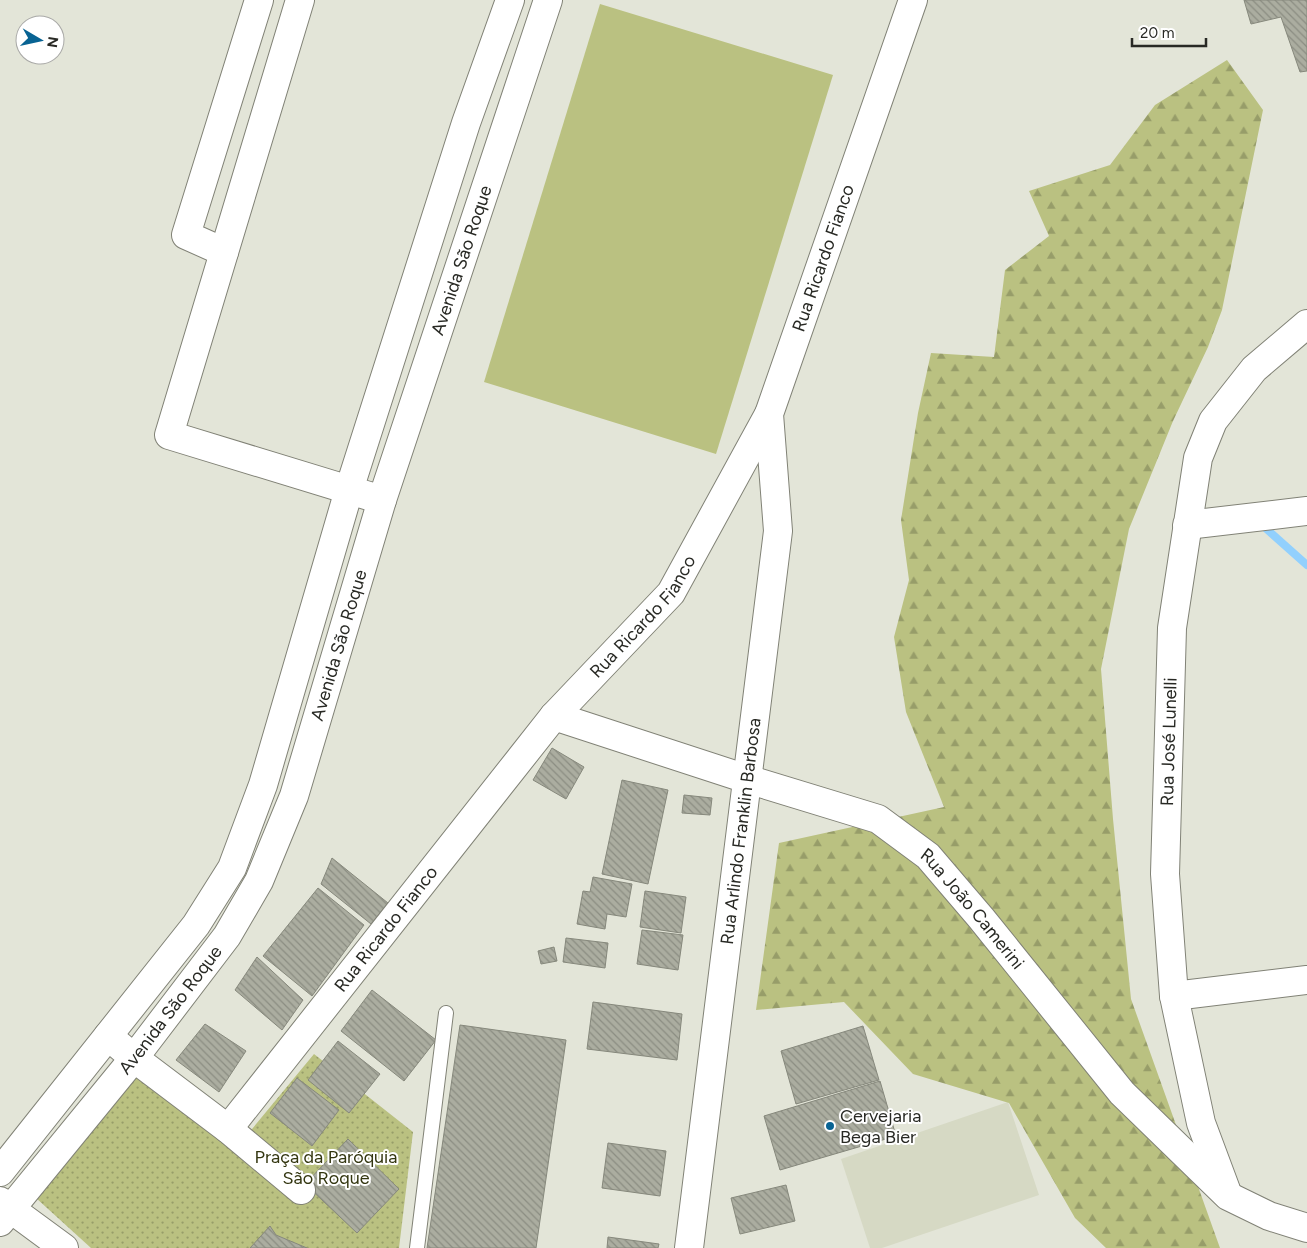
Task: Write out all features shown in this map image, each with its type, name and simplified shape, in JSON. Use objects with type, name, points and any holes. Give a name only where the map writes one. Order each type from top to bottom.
[{"type":"street","points":[[224,252],[186,235],[259,0]]},
{"type":"street","points":[[300,0],[169,435],[382,500]]},
{"type":"street","name":"Avenida São Roque","points":[[0,1172],[196,925],[232,868],[263,785],[349,490],[423,257],[466,123],[510,0]]},
{"type":"street","name":"Avenida São Roque","points":[[4,1211],[134,1058],[227,936],[259,881],[294,796],[382,500],[548,0]]},
{"type":"street","name":"Rua Ricardo Fianco","points":[[228,1129],[554,716],[671,593],[769,414],[915,6]]},
{"type":"street","points":[[423,257],[458,269]]},
{"type":"street","name":"Rua José Lunelli","points":[[1228,1196],[1201,1123],[1174,996],[1165,874],[1172,628],[1198,458],[1213,421],[1254,369],[1307,324]]},
{"type":"street","name":"Rua Arlindo Franklin Barbosa","points":[[689,1248],[778,531],[769,414]]},
{"type":"street","points":[[1187,525],[1307,511]]},
{"type":"street","name":"Rua João Camerini","points":[[554,716],[747,779],[878,819],[928,856],[981,918],[1122,1093],[1228,1196],[1269,1216],[1307,1228]]},
{"type":"street","points":[[263,785],[294,796]]},
{"type":"street","points":[[1174,996],[1307,980]]},
{"type":"street","points":[[108,1036],[228,1129],[301,1190]]},
{"type":"street","points":[[4,1211],[64,1248]]},
{"type":"lane","points":[[417,1248],[446,1013]]},
{"type":"shaded area","points":[[1008,1102],[1039,1195],[882,1248],[870,1248],[841,1159]]},
{"type":"green space","points":[[600,4],[833,75],[716,454],[484,382]]},
{"type":"green space","points":[[1227,60],[1263,110],[1222,310],[1208,347],[1173,421],[1129,529],[1101,669],[1113,819],[1131,999],[1220,1248],[1106,1248],[1075,1218],[1009,1103],[913,1074],[844,1002],[756,1010],[779,843],[944,807],[906,712],[894,637],[909,580],[901,520],[918,413],[931,353],[994,357],[1005,270],[1049,236],[1029,191],[1110,165],[1155,105]]},
{"type":"green space","name":"Praça da Paróquia São Roque","points":[[314,1054],[413,1132],[399,1248],[91,1248],[36,1198],[139,1066],[233,1152]]},
{"type":"building","points":[[1244,0],[1307,0],[1307,71],[1300,72],[1281,17],[1251,24]]},
{"type":"building","points":[[552,748],[584,767],[566,799],[533,780]]},
{"type":"building","points":[[622,780],[668,790],[648,884],[602,874]]},
{"type":"building","points":[[684,795],[712,798],[710,815],[682,813]]},
{"type":"building","points":[[332,858],[388,903],[371,924],[321,884]]},
{"type":"building","points":[[593,877],[632,884],[626,917],[607,914],[605,929],[577,924],[583,891],[590,892]]},
{"type":"building","points":[[318,888],[364,925],[312,996],[263,956]]},
{"type":"building","points":[[645,891],[686,897],[681,933],[640,927]]},
{"type":"building","points":[[642,930],[683,935],[678,970],[637,964]]},
{"type":"building","points":[[566,938],[608,943],[605,968],[563,962]]},
{"type":"building","points":[[554,947],[557,961],[541,964],[538,951]]},
{"type":"building","points":[[257,957],[303,1000],[282,1030],[235,990]]},
{"type":"building","points":[[372,990],[436,1040],[404,1081],[341,1031]]},
{"type":"building","points":[[593,1002],[682,1014],[677,1060],[587,1049]]},
{"type":"building","points":[[205,1024],[246,1051],[219,1092],[176,1060]]},
{"type":"building","points":[[460,1025],[566,1040],[536,1248],[427,1248]]},
{"type":"building","points":[[863,1026],[879,1080],[796,1104],[781,1051]]},
{"type":"building","points":[[338,1041],[380,1074],[349,1113],[308,1080]]},
{"type":"building","points":[[297,1078],[339,1110],[312,1146],[270,1113]]},
{"type":"building","name":"Cervejaria Bega Bier","points":[[880,1081],[896,1136],[780,1170],[764,1116]]},
{"type":"building","points":[[348,1139],[399,1189],[357,1233],[305,1184]]},
{"type":"building","points":[[608,1143],[666,1151],[660,1196],[602,1188]]},
{"type":"building","points":[[786,1185],[795,1221],[740,1234],[731,1198]]},
{"type":"building","points":[[270,1226],[276,1235],[307,1248],[250,1248]]},
{"type":"building","points":[[608,1237],[659,1244],[658,1248],[607,1248]]},
{"type":"waterway","points":[[1261,524],[1307,565]]},
{"type":"place","name":"Cervejaria Bega Bier","points":[[830,1126]]}]
